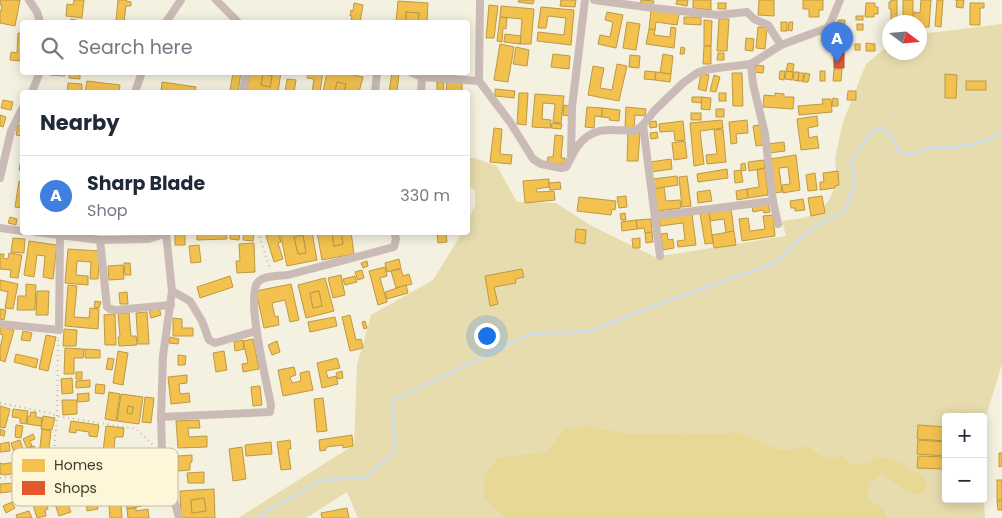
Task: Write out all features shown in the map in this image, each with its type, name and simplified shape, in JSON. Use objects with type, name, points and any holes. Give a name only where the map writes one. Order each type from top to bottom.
[{"type":"street","points":[[29,0],[37,12],[39,20]]},
{"type":"street","points":[[167,20],[181,0]]},
{"type":"street","points":[[480,0],[479,81],[537,162],[561,168],[566,167],[576,148],[591,133],[607,130],[635,131],[683,83],[697,73],[705,70],[751,64],[781,45],[827,28],[840,0]]},
{"type":"street","points":[[571,158],[572,107],[585,0]]},
{"type":"street","points":[[594,0],[718,15],[747,12],[768,26],[781,45]]},
{"type":"street","points":[[219,1],[236,20]]},
{"type":"street","points":[[751,64],[753,84],[765,134],[773,201],[778,224]]},
{"type":"street","points":[[33,90],[39,75]]},
{"type":"street","points":[[136,90],[141,75]]},
{"type":"street","points":[[243,90],[246,75]]},
{"type":"street","points":[[375,90],[377,75]]},
{"type":"street","points":[[417,75],[422,77],[479,81]]},
{"type":"street","points":[[421,90],[422,77]]},
{"type":"street","points":[[0,178],[11,131],[20,113]]},
{"type":"street","points":[[643,125],[660,256]]},
{"type":"street","points":[[655,216],[773,201]]},
{"type":"street","points":[[0,228],[20,231]]},
{"type":"street","points":[[54,235],[100,240],[125,236],[149,239],[160,235]]},
{"type":"street","points":[[162,448],[160,417],[163,356],[172,291],[166,235]]},
{"type":"street","points":[[160,417],[270,412],[271,405],[256,331],[254,298],[258,281],[394,247],[395,235]]},
{"type":"street","points":[[0,324],[59,330],[60,236]]},
{"type":"street","points":[[100,240],[108,307],[110,309],[171,305]]},
{"type":"street","points":[[172,291],[190,301],[202,321],[209,340],[212,342],[256,331]]},
{"type":"path","points":[[259,235],[272,276]]},
{"type":"path","points":[[54,448],[59,330]]},
{"type":"path","points":[[0,403],[57,416],[136,428],[157,448]]},
{"type":"shaded area","points":[[1002,24],[1002,364],[987,413],[942,413],[942,503],[984,503],[985,518],[358,518],[347,492],[306,518],[238,518],[354,445],[357,365],[371,315],[433,280],[461,235],[470,235],[470,216],[475,205],[475,190],[470,187],[470,158],[497,166],[517,202],[556,203],[590,225],[655,257],[786,236],[782,221],[803,218],[820,212],[829,200],[837,183],[835,158],[843,122],[866,64],[882,51],[882,60],[927,60],[927,33]]},
{"type":"shaded area","points":[[589,427],[623,433],[656,435],[685,433],[713,435],[737,432],[779,450],[792,450],[806,446],[827,460],[841,456],[852,465],[869,463],[877,458],[894,460],[923,476],[927,488],[917,495],[903,489],[882,474],[868,483],[868,500],[883,508],[887,518],[505,518],[485,499],[484,476],[498,458],[548,452],[564,429]]},
{"type":"building: Homes","points":[[0,0],[20,0],[15,26],[0,23],[2,5],[0,5]]},
{"type":"building: Homes","points":[[74,0],[84,0],[82,18],[66,16],[67,4],[73,5]]},
{"type":"building: Homes","points":[[118,0],[131,2],[131,6],[126,6],[124,20],[116,20]]},
{"type":"building: Homes","points":[[519,0],[534,0],[533,4],[518,2]]},
{"type":"building: Homes","points":[[561,0],[576,0],[575,7],[560,6]]},
{"type":"building: Homes","points":[[641,0],[654,1],[652,8],[640,5]]},
{"type":"building: Homes","points":[[677,0],[688,0],[687,6],[676,4]]},
{"type":"building: Homes","points":[[693,0],[711,0],[711,10],[693,8]]},
{"type":"building: Homes","points":[[759,0],[774,0],[774,16],[758,15]]},
{"type":"building: Homes","points":[[803,0],[823,0],[823,10],[819,10],[819,17],[809,17],[809,9],[803,9]]},
{"type":"building: Homes","points":[[891,0],[897,0],[897,15],[891,15],[889,2]]},
{"type":"building: Homes","points":[[903,0],[913,0],[913,15],[903,15]]},
{"type":"building: Homes","points":[[921,0],[931,0],[929,27],[927,27],[927,15],[914,15],[914,12],[920,13]]},
{"type":"building: Homes","points":[[937,0],[943,0],[941,27],[935,26]]},
{"type":"building: Homes","points":[[957,0],[964,0],[963,8],[956,7]]},
{"type":"building: Homes","points":[[398,1],[428,3],[427,20],[418,20],[419,13],[406,12],[406,20],[396,20]]},
{"type":"building: Homes","points":[[354,3],[363,5],[360,20],[351,20],[351,10],[353,11]]},
{"type":"building: Homes","points":[[718,3],[726,3],[726,9],[718,9]]},
{"type":"building: Homes","points":[[866,3],[875,3],[875,7],[878,7],[878,14],[874,14],[874,17],[865,17]]},
{"type":"building: Homes","points":[[970,3],[984,3],[984,8],[980,8],[980,25],[970,25]]},
{"type":"building: Homes","points":[[489,5],[498,6],[494,38],[486,38]]},
{"type":"building: Homes","points":[[501,6],[534,9],[531,44],[520,44],[522,19],[500,17]]},
{"type":"building: Homes","points":[[541,7],[574,10],[571,45],[537,41],[538,32],[564,35],[566,18],[548,16],[546,28],[538,28]]},
{"type":"building: Homes","points":[[651,10],[679,14],[677,25],[656,22],[655,30],[649,29]]},
{"type":"building: Homes","points":[[406,12],[419,13],[418,20],[406,20]]},
{"type":"building: Homes","points":[[607,12],[623,15],[616,48],[598,44],[600,35],[610,37],[613,22],[605,20]]},
{"type":"building: Homes","points":[[856,16],[863,16],[863,20],[856,20]]},
{"type":"building: Homes","points":[[500,17],[507,18],[506,29],[503,28],[502,42],[497,41]]},
{"type":"building: Homes","points":[[684,17],[701,17],[701,25],[684,24]]},
{"type":"building: Homes","points":[[719,19],[729,19],[727,51],[717,51]]},
{"type":"building: Homes","points":[[704,20],[712,21],[711,46],[704,46]]},
{"type":"building: Homes","points":[[838,20],[845,20],[844,37],[837,37]]},
{"type":"building: Homes","points":[[627,22],[640,24],[636,50],[623,48]]},
{"type":"building: Homes","points":[[781,22],[787,22],[787,31],[781,31]]},
{"type":"building: Homes","points":[[789,22],[793,22],[792,31],[788,30]]},
{"type":"building: Homes","points":[[857,24],[863,24],[863,30],[857,30]]},
{"type":"building: Homes","points":[[671,27],[676,28],[674,48],[646,44],[649,29],[655,30],[654,35],[670,37]]},
{"type":"building: Homes","points":[[758,27],[767,28],[765,49],[756,48]]},
{"type":"building: Homes","points":[[18,33],[20,34],[20,61],[10,60],[11,52],[17,53]]},
{"type":"building: Homes","points":[[505,34],[521,36],[520,44],[504,42]]},
{"type":"building: Homes","points":[[746,38],[754,39],[753,51],[745,50]]},
{"type":"building: Homes","points":[[837,38],[844,38],[843,51],[836,50]]},
{"type":"building: Homes","points":[[866,43],[875,44],[875,51],[866,51]]},
{"type":"building: Homes","points":[[500,44],[514,47],[508,82],[494,80]]},
{"type":"building: Homes","points":[[855,44],[860,44],[860,50],[855,50]]},
{"type":"building: Homes","points":[[704,46],[711,46],[711,64],[703,64]]},
{"type":"building: Homes","points":[[516,47],[529,50],[527,66],[513,64]]},
{"type":"building: Homes","points":[[681,47],[685,48],[684,54],[680,54]]},
{"type":"building: Homes","points":[[718,53],[724,53],[724,60],[717,60]]},
{"type":"building: Homes","points":[[553,54],[570,56],[569,69],[551,67]]},
{"type":"building: Homes","points":[[663,54],[673,56],[671,74],[660,73]]},
{"type":"building: Homes","points":[[630,55],[640,56],[639,68],[629,67]]},
{"type":"building: Homes","points":[[788,63],[794,64],[793,72],[786,71]]},
{"type":"building: Homes","points":[[617,64],[627,66],[619,101],[588,95],[593,66],[604,68],[600,88],[612,90]]},
{"type":"building: Homes","points":[[756,65],[764,66],[763,73],[754,72]]},
{"type":"building: Homes","points":[[834,69],[842,69],[841,81],[833,81]]},
{"type":"building: Homes","points":[[645,71],[656,72],[655,80],[644,79]]},
{"type":"building: Homes","points":[[780,71],[785,71],[784,80],[779,79]]},
{"type":"building: Homes","points":[[786,71],[793,72],[792,80],[785,79]]},
{"type":"building: Homes","points":[[820,71],[825,71],[825,81],[820,81]]},
{"type":"building: Homes","points":[[656,72],[671,74],[670,82],[655,80]]},
{"type":"building: Homes","points":[[794,72],[799,72],[798,81],[793,80]]},
{"type":"building: Homes","points":[[701,73],[709,75],[706,91],[698,89]]},
{"type":"building: Homes","points":[[732,73],[742,73],[743,106],[733,106]]},
{"type":"building: Homes","points":[[799,73],[804,73],[803,81],[798,81]]},
{"type":"building: Homes","points":[[805,73],[810,74],[808,82],[803,82]]},
{"type":"building: Homes","points":[[945,74],[957,75],[956,98],[945,98]]},
{"type":"building: Homes","points":[[69,75],[80,75],[80,79],[69,78]]},
{"type":"building: Homes","points":[[233,75],[241,75],[238,90],[230,90]]},
{"type":"building: Homes","points":[[249,75],[263,75],[261,85],[270,87],[272,76],[268,75],[281,75],[278,90],[246,90]]},
{"type":"building: Homes","points":[[263,75],[272,76],[270,87],[261,85]]},
{"type":"building: Homes","points":[[308,75],[323,75],[320,90],[312,90],[314,79],[307,78]]},
{"type":"building: Homes","points":[[326,75],[363,77],[360,90],[344,90],[346,84],[337,82],[335,90],[323,90]]},
{"type":"building: Homes","points":[[392,75],[399,75],[397,90],[389,90]]},
{"type":"building: Homes","points":[[714,75],[720,77],[716,92],[710,91]]},
{"type":"building: Homes","points":[[287,79],[296,80],[294,90],[285,90]]},
{"type":"building: Homes","points":[[87,81],[120,85],[119,90],[85,90]]},
{"type":"building: Homes","points":[[447,81],[462,83],[462,90],[446,90]]},
{"type":"building: Homes","points":[[966,81],[986,81],[986,90],[966,90]]},
{"type":"building: Homes","points":[[162,82],[196,87],[195,90],[161,90]]},
{"type":"building: Homes","points":[[337,82],[346,84],[344,90],[335,90]]},
{"type":"building: Homes","points":[[437,82],[444,82],[443,90],[437,90]]},
{"type":"building: Homes","points":[[68,83],[82,84],[82,90],[67,90]]},
{"type":"building: Homes","points":[[495,89],[515,91],[514,98],[495,96]]},
{"type":"building: Homes","points":[[848,91],[856,91],[856,100],[847,100]]},
{"type":"building: Homes","points":[[519,93],[528,93],[526,125],[517,124]]},
{"type":"building: Homes","points":[[719,93],[726,93],[726,101],[719,101]]},
{"type":"building: Homes","points":[[775,93],[784,94],[784,97],[794,97],[793,109],[763,107],[764,95],[775,96]]},
{"type":"building: Homes","points":[[535,94],[564,96],[561,123],[553,122],[555,104],[543,103],[542,119],[551,120],[550,128],[532,127]]},
{"type":"building: Homes","points":[[692,97],[702,97],[702,103],[692,102]]},
{"type":"building: Homes","points":[[702,97],[711,98],[710,110],[701,109]]},
{"type":"building: Homes","points":[[833,98],[838,99],[838,106],[832,106]]},
{"type":"building: Homes","points":[[822,99],[831,99],[832,112],[799,115],[798,106],[823,104]]},
{"type":"building: Homes","points":[[3,100],[13,102],[11,110],[1,108]]},
{"type":"building: Homes","points":[[564,105],[569,106],[569,116],[563,115]]},
{"type":"building: Homes","points":[[587,107],[602,108],[602,117],[595,116],[594,128],[585,127]]},
{"type":"building: Homes","points":[[626,107],[646,109],[645,116],[635,115],[634,128],[625,127]]},
{"type":"building: Homes","points":[[602,108],[620,110],[619,121],[602,117]]},
{"type":"building: Homes","points":[[716,109],[724,109],[724,117],[716,117]]},
{"type":"building: Homes","points":[[691,113],[701,113],[701,120],[691,120]]},
{"type":"building: Homes","points":[[0,115],[6,117],[3,127],[0,126]]},
{"type":"building: Homes","points":[[817,116],[818,126],[808,128],[809,138],[817,136],[819,148],[801,150],[797,119]]},
{"type":"building: Homes","points":[[722,120],[723,128],[700,131],[704,164],[694,166],[690,123]]},
{"type":"building: Homes","points":[[747,120],[748,133],[736,134],[737,143],[731,144],[729,122]]},
{"type":"building: Homes","points":[[656,121],[657,127],[650,128],[649,122]]},
{"type":"building: Homes","points":[[683,121],[685,140],[675,141],[674,131],[660,132],[659,124]]},
{"type":"building: Homes","points":[[552,123],[562,124],[561,129],[551,128]]},
{"type":"building: Homes","points":[[18,125],[20,126],[20,136],[16,135]]},
{"type":"building: Homes","points":[[760,125],[763,145],[756,146],[753,126]]},
{"type":"building: Homes","points":[[494,128],[502,129],[500,154],[512,155],[511,164],[490,162]]},
{"type":"building: Homes","points":[[723,129],[726,162],[707,164],[706,155],[717,154],[714,130]]},
{"type":"building: Homes","points":[[628,132],[640,133],[638,161],[627,161]]},
{"type":"building: Homes","points":[[657,132],[658,138],[651,139],[650,133]]},
{"type":"building: Homes","points":[[555,135],[563,136],[561,158],[565,158],[565,164],[547,163],[548,157],[553,157]]},
{"type":"building: Homes","points":[[685,141],[687,158],[674,160],[672,143]]},
{"type":"building: Homes","points":[[784,142],[785,151],[769,153],[768,144]]},
{"type":"building: Homes","points":[[796,155],[800,190],[783,193],[782,185],[790,184],[788,167],[779,168],[782,192],[774,193],[770,159]]},
{"type":"building: Homes","points":[[671,159],[672,169],[651,172],[650,162]]},
{"type":"building: Homes","points":[[764,160],[765,168],[749,171],[748,162]]},
{"type":"building: Homes","points":[[745,163],[746,170],[741,171],[741,164]]},
{"type":"building: Homes","points":[[765,168],[768,195],[748,198],[747,189],[759,187],[757,170]]},
{"type":"building: Homes","points":[[727,169],[728,178],[698,182],[697,174]]},
{"type":"building: Homes","points":[[741,170],[743,182],[735,183],[734,171]]},
{"type":"building: Homes","points":[[838,171],[839,185],[835,186],[835,188],[820,190],[820,182],[824,182],[823,173]]},
{"type":"building: Homes","points":[[815,173],[817,190],[808,191],[806,175]]},
{"type":"building: Homes","points":[[677,176],[678,185],[654,189],[653,179]]},
{"type":"building: Homes","points":[[687,176],[691,206],[682,207],[679,177]]},
{"type":"building: Homes","points":[[549,179],[549,187],[536,189],[537,192],[554,191],[555,200],[525,203],[523,181]]},
{"type":"building: Homes","points":[[19,181],[20,208],[15,207]]},
{"type":"building: Homes","points":[[560,182],[561,189],[550,190],[549,183]]},
{"type":"building: Homes","points":[[664,187],[666,201],[680,200],[681,208],[657,211],[654,189]]},
{"type":"building: Homes","points":[[747,189],[748,198],[737,200],[736,191]]},
{"type":"building: Homes","points":[[710,190],[712,201],[698,203],[697,192]]},
{"type":"building: Homes","points":[[626,196],[627,207],[619,208],[617,197]]},
{"type":"building: Homes","points":[[822,196],[825,213],[811,216],[808,198]]},
{"type":"building: Homes","points":[[579,197],[616,201],[615,210],[612,209],[611,215],[577,211]]},
{"type":"building: Homes","points":[[803,199],[805,210],[795,211],[795,208],[791,208],[790,201]]},
{"type":"building: Homes","points":[[768,203],[770,212],[764,213],[763,210],[753,212],[752,206]]},
{"type":"building: Homes","points":[[731,209],[734,231],[726,233],[724,219],[710,221],[709,212]]},
{"type":"building: Homes","points":[[709,212],[713,243],[705,244],[700,213]]},
{"type":"building: Homes","points":[[625,213],[626,220],[621,220],[620,214]]},
{"type":"building: Homes","points":[[692,214],[696,245],[678,247],[677,241],[685,240],[683,223],[660,226],[659,218]]},
{"type":"building: Homes","points":[[773,215],[775,236],[742,241],[739,219],[748,218],[750,231],[765,229],[763,216]]},
{"type":"building: Homes","points":[[10,217],[17,219],[16,225],[8,223]]},
{"type":"building: Homes","points":[[651,219],[652,232],[645,233],[644,228],[637,229],[636,220]]},
{"type":"building: Homes","points":[[636,220],[637,229],[622,231],[621,222]]},
{"type":"building: Homes","points":[[576,229],[586,230],[585,244],[575,242]]},
{"type":"building: Homes","points":[[734,231],[736,245],[714,248],[712,235]]},
{"type":"building: Homes","points":[[652,232],[653,242],[646,243],[645,233]]},
{"type":"building: Homes","points":[[667,233],[668,240],[673,239],[674,248],[663,250],[661,234]]},
{"type":"building: Homes","points":[[175,235],[185,235],[185,245],[175,245]]},
{"type":"building: Homes","points":[[197,235],[226,235],[227,239],[197,240]]},
{"type":"building: Homes","points":[[230,235],[240,235],[239,240],[230,239]]},
{"type":"building: Homes","points":[[244,235],[254,235],[253,241],[243,240]]},
{"type":"building: Homes","points":[[279,235],[281,242],[278,243],[283,259],[274,262],[266,236]]},
{"type":"building: Homes","points":[[281,235],[303,235],[313,235],[317,260],[287,266]],"holes":[[[303,235],[306,253],[298,254],[294,237]]]},
{"type":"building: Homes","points":[[303,235],[306,253],[298,254],[294,237]]},
{"type":"building: Homes","points":[[318,235],[332,235],[334,246],[343,244],[342,235],[351,235],[354,254],[322,260]]},
{"type":"building: Homes","points":[[332,235],[342,235],[343,244],[334,246]]},
{"type":"building: Homes","points":[[437,235],[446,235],[447,242],[438,243]]},
{"type":"building: Homes","points":[[13,238],[25,239],[24,253],[11,252]]},
{"type":"building: Homes","points":[[640,238],[640,248],[633,248],[632,239]]},
{"type":"building: Homes","points":[[29,241],[57,245],[53,279],[43,277],[45,256],[37,255],[34,277],[24,275]]},
{"type":"building: Homes","points":[[254,243],[255,272],[237,273],[236,261],[240,261],[239,244]]},
{"type":"building: Homes","points":[[199,245],[201,262],[191,263],[189,246]]},
{"type":"building: Homes","points":[[68,249],[100,251],[98,279],[90,279],[91,262],[77,261],[76,275],[88,276],[88,285],[65,283]]},
{"type":"building: Homes","points":[[9,253],[22,255],[18,278],[10,277],[11,270],[0,269],[0,254],[4,254],[3,258],[8,259]]},
{"type":"building: Homes","points":[[399,259],[401,268],[387,272],[385,263]]},
{"type":"building: Homes","points":[[367,261],[368,266],[363,268],[361,263]]},
{"type":"building: Homes","points":[[124,263],[130,263],[131,275],[125,275]]},
{"type":"building: Homes","points":[[123,265],[124,279],[109,280],[108,266]]},
{"type":"building: Homes","points":[[385,267],[387,276],[380,278],[387,302],[378,305],[369,271]]},
{"type":"building: Homes","points":[[401,269],[403,276],[409,274],[412,284],[396,288],[391,271]]},
{"type":"building: Homes","points":[[522,269],[524,277],[515,279],[516,283],[494,287],[498,304],[490,306],[485,276]]},
{"type":"building: Homes","points":[[362,270],[364,278],[358,280],[355,272]]},
{"type":"building: Homes","points":[[341,275],[345,295],[333,298],[328,278]]},
{"type":"building: Homes","points":[[230,276],[233,287],[200,298],[197,287]]},
{"type":"building: Homes","points":[[355,276],[357,282],[345,285],[343,279]]},
{"type":"building: Homes","points":[[325,278],[334,311],[306,318],[298,285]],"holes":[[[319,291],[322,306],[313,308],[310,293]]]},
{"type":"building: Homes","points":[[0,280],[18,284],[13,309],[5,308],[8,292],[0,290]]},
{"type":"building: Homes","points":[[26,284],[36,285],[35,310],[17,310],[18,296],[26,296]]},
{"type":"building: Homes","points":[[291,284],[299,320],[290,322],[285,300],[272,303],[275,317],[278,316],[279,325],[264,328],[256,291]]},
{"type":"building: Homes","points":[[68,285],[77,286],[74,317],[89,318],[90,308],[99,309],[98,329],[65,326]]},
{"type":"building: Homes","points":[[406,285],[408,293],[387,299],[385,292]]},
{"type":"building: Homes","points":[[37,291],[49,291],[48,315],[36,315]]},
{"type":"building: Homes","points":[[319,291],[322,306],[313,308],[310,293]]},
{"type":"building: Homes","points":[[127,292],[128,304],[120,304],[119,293]]},
{"type":"building: Homes","points":[[95,301],[101,302],[99,308],[94,307]]},
{"type":"building: Homes","points":[[159,307],[161,315],[151,318],[149,309]]},
{"type":"building: Homes","points":[[0,309],[6,310],[4,320],[0,319]]},
{"type":"building: Homes","points":[[147,312],[149,344],[138,344],[136,313]]},
{"type":"building: Homes","points":[[118,313],[129,313],[131,336],[136,336],[137,345],[119,346]]},
{"type":"building: Homes","points":[[115,314],[116,345],[105,345],[104,315]]},
{"type":"building: Homes","points":[[350,315],[356,340],[361,339],[363,348],[350,351],[342,317]]},
{"type":"building: Homes","points":[[335,317],[337,326],[310,332],[308,322]]},
{"type":"building: Homes","points":[[173,318],[182,319],[182,328],[193,328],[193,336],[173,336]]},
{"type":"building: Homes","points":[[365,321],[367,328],[364,329],[362,322]]},
{"type":"building: Homes","points":[[0,326],[14,330],[5,362],[0,360],[3,335],[0,334]]},
{"type":"building: Homes","points":[[64,329],[77,330],[76,346],[63,346]]},
{"type":"building: Homes","points":[[23,331],[32,333],[30,341],[21,340]]},
{"type":"building: Homes","points":[[46,335],[56,337],[48,371],[39,369]]},
{"type":"building: Homes","points":[[170,337],[179,339],[178,344],[169,343]]},
{"type":"building: Homes","points":[[253,339],[259,369],[243,372],[242,364],[248,363],[243,341]]},
{"type":"building: Homes","points":[[243,340],[244,349],[235,351],[234,342]]},
{"type":"building: Homes","points":[[277,341],[280,352],[272,355],[268,345]]},
{"type":"building: Homes","points":[[65,348],[84,349],[83,358],[74,358],[74,374],[64,374]]},
{"type":"building: Homes","points":[[85,349],[100,350],[100,358],[85,358]]},
{"type":"building: Homes","points":[[118,351],[128,353],[123,385],[113,383]]},
{"type":"building: Homes","points":[[224,351],[227,370],[216,372],[213,353]]},
{"type":"building: Homes","points":[[16,354],[38,359],[36,368],[14,362]]},
{"type":"building: Homes","points":[[178,355],[186,356],[185,365],[178,365]]},
{"type":"building: Homes","points":[[108,358],[114,359],[112,370],[106,369]]},
{"type":"building: Homes","points":[[337,358],[340,368],[326,371],[328,378],[336,376],[338,384],[322,388],[317,363]]},
{"type":"building: Homes","points":[[294,367],[296,375],[290,377],[292,383],[301,381],[300,373],[309,371],[313,390],[283,396],[278,370]]},
{"type":"building: Homes","points":[[342,371],[343,378],[338,379],[336,373]]},
{"type":"building: Homes","points":[[76,372],[82,372],[82,379],[76,379]]},
{"type":"building: Homes","points":[[187,375],[187,383],[179,384],[180,394],[189,393],[190,402],[171,404],[168,377]]},
{"type":"building: Homes","points":[[72,378],[73,393],[62,394],[61,379]]},
{"type":"building: Homes","points":[[90,380],[90,387],[76,388],[76,381]]},
{"type":"building: Homes","points":[[96,384],[105,385],[104,394],[95,393]]},
{"type":"building: Homes","points":[[260,386],[262,405],[253,406],[251,387]]},
{"type":"building: Homes","points":[[109,392],[120,394],[116,421],[105,419]]},
{"type":"building: Homes","points":[[89,393],[89,401],[78,402],[77,394]]},
{"type":"building: Homes","points":[[121,394],[143,397],[139,424],[117,421]],"holes":[[[128,406],[133,407],[132,414],[127,413]]]},
{"type":"building: Homes","points":[[145,397],[154,398],[151,423],[142,422]]},
{"type":"building: Homes","points":[[323,398],[327,431],[317,432],[314,399]]},
{"type":"building: Homes","points":[[62,400],[77,400],[77,414],[63,415]]},
{"type":"building: Homes","points":[[0,406],[10,409],[5,428],[0,427]]},
{"type":"building: Homes","points":[[128,406],[133,407],[132,414],[127,413]]},
{"type":"building: Homes","points":[[13,409],[28,411],[26,424],[20,423],[20,418],[12,417]]},
{"type":"building: Homes","points":[[31,412],[36,412],[36,417],[42,418],[41,426],[27,424],[28,416],[30,416]]},
{"type":"building: Homes","points":[[43,416],[55,418],[52,430],[41,429]]},
{"type":"building: Homes","points":[[199,420],[200,428],[188,428],[189,437],[207,436],[207,447],[178,448],[176,421]]},
{"type":"building: Homes","points":[[71,421],[99,425],[97,437],[89,436],[89,432],[76,430],[76,433],[69,432]]},
{"type":"building: Homes","points":[[16,425],[23,426],[21,438],[15,437]]},
{"type":"building: Homes","points":[[918,425],[942,427],[942,441],[917,439]]},
{"type":"building: Homes","points":[[106,426],[124,428],[123,437],[115,437],[114,448],[103,448]]},
{"type":"building: Homes","points":[[0,429],[5,431],[4,436],[0,435]]},
{"type":"building: Homes","points":[[42,429],[51,431],[49,448],[40,448]]},
{"type":"building: Homes","points":[[33,434],[35,439],[30,441],[32,446],[27,448],[23,439]]},
{"type":"building: Homes","points":[[352,435],[353,446],[343,448],[343,445],[326,447],[326,450],[320,451],[319,440]]},
{"type":"building: Homes","points":[[20,440],[23,448],[13,448],[11,443]]},
{"type":"building: Homes","points":[[290,440],[291,449],[288,449],[291,469],[281,470],[277,442]]},
{"type":"building: Homes","points":[[918,440],[942,442],[942,456],[917,454]]},
{"type":"building: Homes","points":[[9,442],[10,451],[0,452],[0,444]]},
{"type":"building: Homes","points":[[271,442],[272,454],[246,456],[245,445]]},
{"type":"building: Homes","points":[[242,447],[246,479],[233,481],[229,449]]},
{"type":"building: Homes","points":[[999,453],[1002,453],[1002,466],[999,467]]},
{"type":"building: Homes","points":[[192,455],[190,470],[178,471],[178,456]]},
{"type":"building: Homes","points":[[918,456],[942,457],[942,469],[917,468]]},
{"type":"building: Homes","points":[[0,463],[12,463],[12,474],[0,474]]},
{"type":"building: Homes","points":[[204,472],[204,483],[188,483],[187,473]]},
{"type":"building: Homes","points":[[997,480],[1002,480],[1002,500],[997,500]]},
{"type":"building: Homes","points":[[12,483],[12,492],[0,493],[0,484]]},
{"type":"building: Homes","points":[[214,489],[215,518],[181,518],[180,491]],"holes":[[[204,498],[206,511],[192,513],[191,500]]]},
{"type":"building: Homes","points":[[204,498],[206,511],[192,513],[191,500]]},
{"type":"building: Homes","points":[[997,501],[1002,501],[1002,510],[998,510]]},
{"type":"building: Homes","points":[[12,502],[12,506],[15,508],[6,513],[3,506]]},
{"type":"building: Homes","points":[[33,506],[47,506],[48,509],[45,510],[46,516],[37,518]]},
{"type":"building: Homes","points":[[56,506],[69,506],[71,512],[59,516]]},
{"type":"building: Homes","points":[[87,506],[98,506],[98,509],[87,511]]},
{"type":"building: Homes","points":[[109,506],[121,506],[122,518],[110,518]]},
{"type":"building: Homes","points":[[126,506],[142,506],[127,509]]},
{"type":"building: Homes","points":[[136,508],[136,511],[148,509],[149,518],[128,518],[127,509]]},
{"type":"building: Homes","points":[[347,508],[349,518],[322,518],[321,513]]},
{"type":"building: Homes","points":[[29,511],[32,518],[17,518],[16,515]]},
{"type":"building: Shops","points":[[836,51],[844,51],[844,68],[834,68],[834,55],[836,55]]},
{"type":"waterway","points":[[256,518],[321,480],[365,478],[395,451],[392,401],[530,334],[591,331],[653,306],[775,263],[799,239],[821,223],[845,211],[855,183],[851,161],[870,134],[881,127],[893,139],[898,151],[906,155],[930,148],[958,147],[986,141],[1002,132]]},
{"type":"place","name":"Sharp Blade","points":[[837,63]]}]
